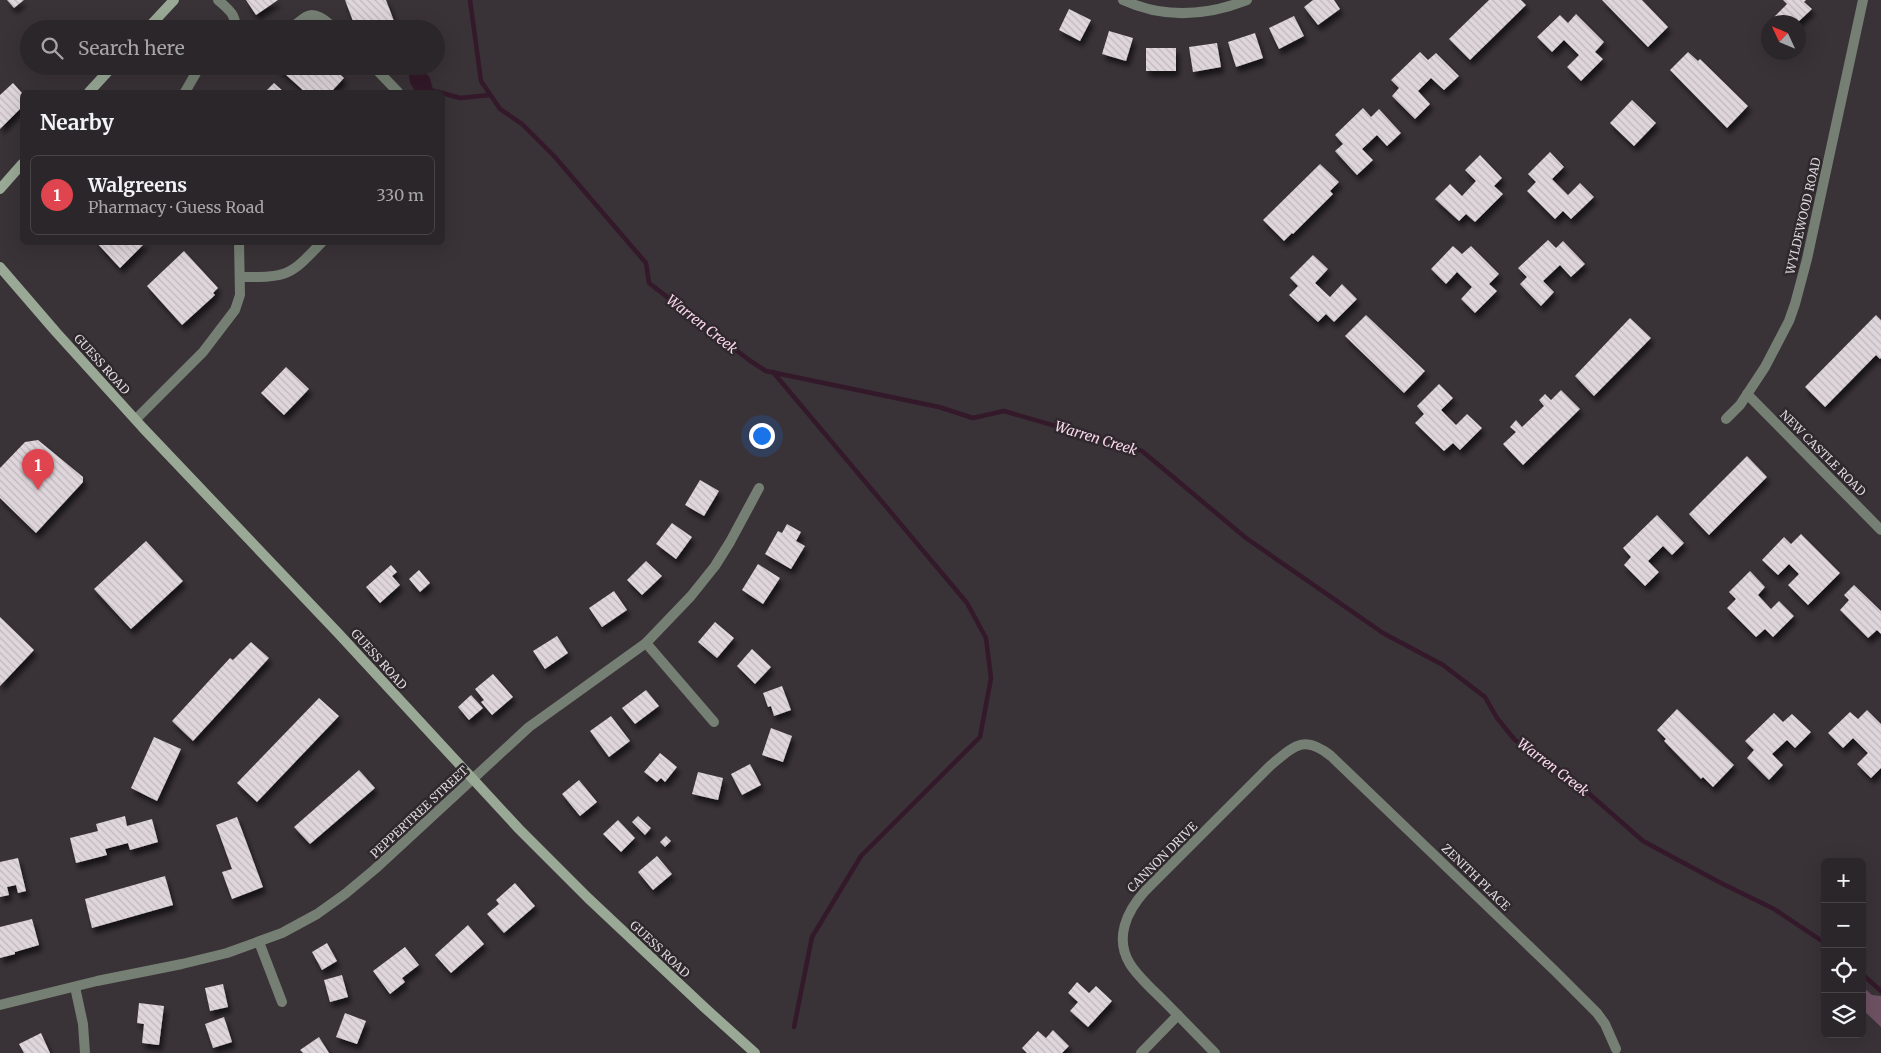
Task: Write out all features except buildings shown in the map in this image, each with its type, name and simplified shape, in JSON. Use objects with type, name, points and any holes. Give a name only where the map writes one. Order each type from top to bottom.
[{"type":"main road","points":[[155,20],[174,0]]},
{"type":"main road","points":[[90,90],[104,75]]},
{"type":"main road","points":[[0,189],[20,166]]},
{"type":"main road","name":"GUESS ROAD","points":[[0,267],[136,420],[338,633],[472,780],[588,898],[755,1053]]},
{"type":"street","points":[[218,0],[231,11],[236,20]]},
{"type":"street","points":[[1123,0],[1157,12],[1183,14],[1208,12],[1247,0]]},
{"type":"street","name":"WYLDEWOOD ROAD","points":[[1726,419],[1748,394],[1769,359],[1789,321],[1795,304],[1807,259],[1863,0]]},
{"type":"street","points":[[302,20],[310,14],[314,14],[325,20]]},
{"type":"street","points":[[186,90],[195,75]]},
{"type":"street","points":[[382,75],[396,90]]},
{"type":"street","points":[[136,420],[203,352],[239,302],[239,245]]},
{"type":"street","points":[[240,277],[272,277],[286,274],[300,266],[319,245]]},
{"type":"street","name":"NEW CASTLE ROAD","points":[[1748,394],[1881,530]]},
{"type":"street","name":"PEPPERTREE STREET","points":[[0,1005],[97,981],[182,964],[259,942],[282,933],[316,914],[345,894],[375,869],[529,727],[646,642],[670,619],[715,566],[759,488]]},
{"type":"street","points":[[646,642],[714,722]]},
{"type":"street","name":"ZENITH PLACE","points":[[1302,744],[1312,743],[1331,756],[1555,971],[1597,1013],[1605,1024],[1616,1049]]},
{"type":"street","name":"CANNON DRIVE","points":[[1216,1053],[1130,964],[1123,944],[1123,931],[1130,909],[1145,891],[1271,766],[1290,750],[1302,744]]},
{"type":"street","points":[[259,942],[282,1002]]},
{"type":"street","points":[[75,987],[83,1024],[84,1053]]},
{"type":"street","points":[[1141,1053],[1178,1015]]},
{"type":"shaded area","points":[[409,75],[428,75],[433,90],[415,90],[410,83]]},
{"type":"shaded area","points":[[1866,990],[1872,995],[1881,996],[1881,1027],[1866,1013]]},
{"type":"waterway","name":"Warren Creek","points":[[470,0],[481,81],[500,109],[522,124],[554,156],[646,263],[649,283],[749,360],[766,371],[939,407],[973,418],[1004,411],[1142,451],[1246,538],[1383,633],[1443,665],[1485,697],[1497,718],[1515,740],[1569,776],[1643,841],[1774,909],[1821,940]]},
{"type":"waterway","points":[[445,94],[460,98],[490,95]]},
{"type":"waterway","points":[[773,372],[967,603],[986,638],[991,678],[980,737],[861,856],[812,937],[794,1027]]},
{"type":"waterway","name":"Warren Creek","points":[[1866,978],[1881,991]]},
{"type":"place","name":"Walgreens","points":[[38,490]]}]
